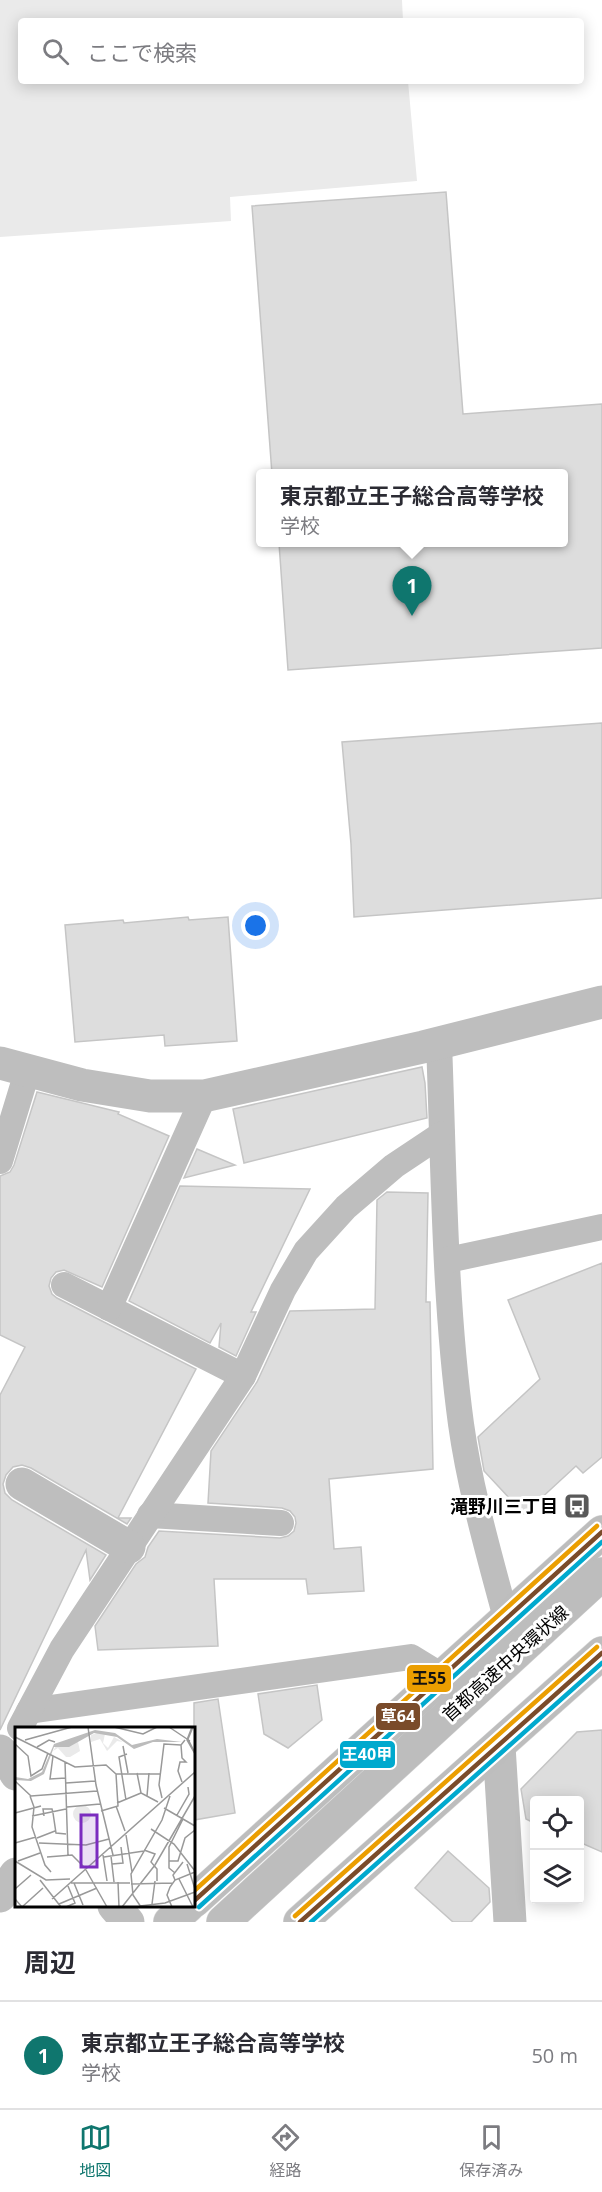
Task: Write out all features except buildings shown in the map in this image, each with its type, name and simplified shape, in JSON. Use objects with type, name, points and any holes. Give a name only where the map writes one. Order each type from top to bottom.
[{"type":"highway","points":[[195,1900],[602,1532]]},
{"type":"highway","name":"首都高速中央環状線","points":[[223,1922],[602,1574]]},
{"type":"highway","name":"首都高速中央環状線","points":[[239,1922],[602,1586]]},
{"type":"highway","points":[[300,1922],[602,1653]]},
{"type":"highway","points":[[170,1922],[186,1907]]},
{"type":"street","points":[[14,1066],[82,1085],[150,1096],[204,1096],[439,1043],[602,1002]]},
{"type":"street","points":[[22,1484],[129,1547]]},
{"type":"street","points":[[499,1746],[510,1922]]},
{"type":"street","points":[[0,1896],[15,1875]]},
{"type":"street","points":[[116,1907],[128,1922]]},
{"type":"lane","points":[[439,1043],[450,1327],[461,1426],[482,1528],[506,1618]]},
{"type":"lane","points":[[0,1161],[14,1066]]},
{"type":"lane","points":[[108,1308],[204,1096]]},
{"type":"lane","points":[[23,1727],[62,1649],[243,1376],[282,1290],[306,1251],[354,1200],[394,1166],[442,1134]]},
{"type":"lane","points":[[448,1260],[602,1227]]},
{"type":"lane","points":[[64,1285],[243,1376]]},
{"type":"lane","points":[[150,1515],[281,1523]]},
{"type":"lane","points":[[89,1727],[411,1657],[442,1676]]},
{"type":"shaded area","points":[[0,0],[402,0],[403,18],[18,18],[18,84],[408,84],[417,181],[230,197],[231,221],[0,237]]},
{"type":"transit line","name":"王55","points":[[195,1890],[597,1526]]},
{"type":"transit line","name":"草64","points":[[195,1900],[602,1532]]},
{"type":"transit line","name":"王40甲","points":[[199,1907],[602,1542]]},
{"type":"transit line","name":"王55","points":[[295,1916],[597,1647]]},
{"type":"transit line","name":"草64","points":[[300,1922],[602,1653]]},
{"type":"transit line","name":"王40甲","points":[[311,1922],[602,1663]]},
{"type":"place","name":"東京都立王子総合高等学校","points":[[412,616]]},
{"type":"place","name":"滝野川三丁目","points":[[577,1506]]}]
